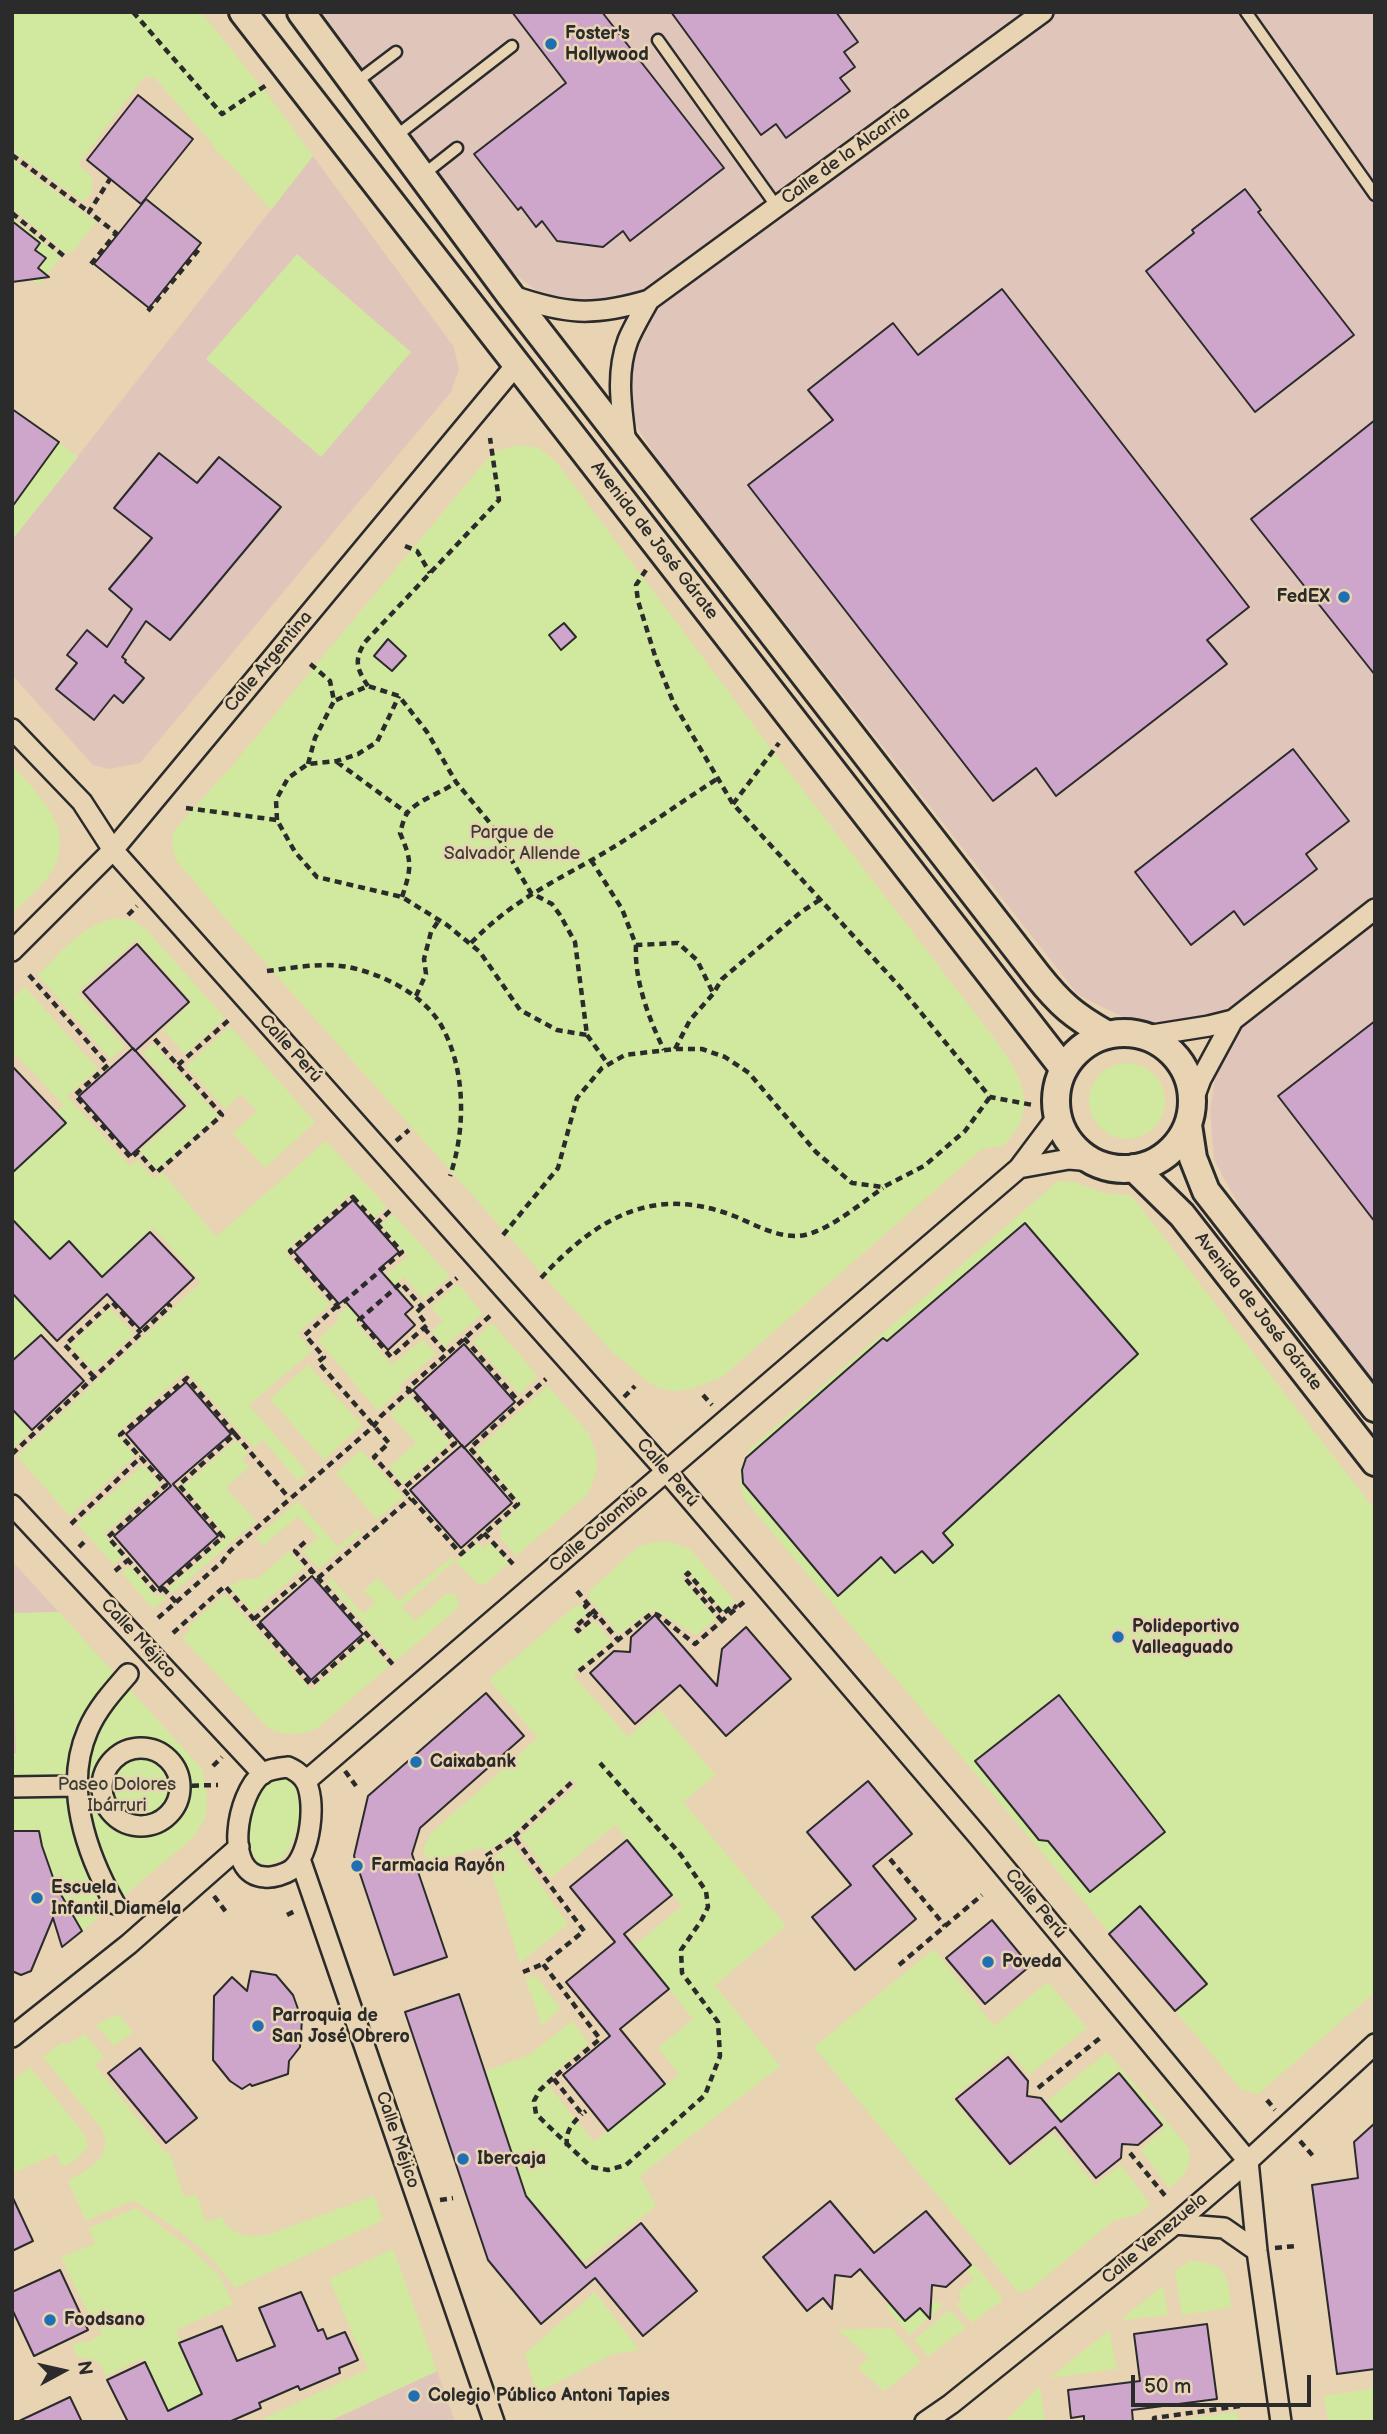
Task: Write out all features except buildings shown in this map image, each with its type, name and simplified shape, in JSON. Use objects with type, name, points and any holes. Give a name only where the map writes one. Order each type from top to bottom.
[{"type":"main road","name":"Avenida de José Gárate","points":[[243,12],[1064,1069]]},
{"type":"main road","name":"Avenida de José Gárate","points":[[301,12],[510,295],[1060,1004],[1080,1020],[1106,1034]]},
{"type":"main road","points":[[317,12],[325,42]]},
{"type":"main road","points":[[1126,1032],[1146,1036],[1165,1046],[1180,1062],[1190,1081],[1190,1114],[1175,1146],[1157,1161],[1134,1168],[1112,1168],[1092,1161],[1076,1149],[1065,1134],[1058,1116],[1057,1092],[1064,1069],[1082,1048],[1106,1034],[1126,1032]]},
{"type":"main road","name":"Avenida de José Gárate","points":[[1190,1114],[1193,1158],[1206,1191],[1375,1408]]},
{"type":"main road","name":"Avenida de José Gárate","points":[[1134,1168],[1182,1215],[1375,1462]]},
{"type":"street","name":"Calle de la Alcarria","points":[[510,295],[558,309],[593,313],[649,300],[1043,12]]},
{"type":"street","name":"Calle de la Alcarria","points":[[626,445],[620,389],[621,363],[629,339],[649,300]]},
{"type":"street","name":"Calle Argentina","points":[[12,951],[113,850],[516,365]]},
{"type":"street","name":"Calle Perú","points":[[12,729],[82,802],[113,850],[666,1471],[979,1837],[1248,2161]]},
{"type":"street","points":[[1146,1036],[1209,1027],[1233,1020],[1375,909]]},
{"type":"street","points":[[1190,1114],[1201,1079],[1233,1020]]},
{"type":"street","name":"Calle Colombia","points":[[306,1781],[1019,1168],[1058,1116]]},
{"type":"street","name":"Calle Colombia","points":[[1019,1168],[1059,1160],[1092,1161]]},
{"type":"street","name":"Calle Méjico","points":[[12,1505],[263,1774]]},
{"type":"street","points":[[115,1904],[90,1852],[79,1809],[77,1776],[82,1747],[96,1715],[128,1674]]},
{"type":"street","points":[[12,1787],[77,1776],[110,1762],[130,1749],[141,1748],[164,1755],[172,1763],[180,1786],[173,1810],[153,1824],[140,1826],[117,1818],[104,1799],[102,1780],[110,1762]]},
{"type":"street","points":[[288,1767],[297,1771],[306,1781],[311,1799],[311,1822],[300,1859],[292,1870],[279,1875],[264,1877],[253,1873],[244,1865],[239,1847],[237,1829],[244,1798],[263,1774],[288,1767]]},
{"type":"street","points":[[79,1809],[108,1808]]},
{"type":"street","points":[[12,2037],[130,1944],[239,1847]]},
{"type":"street","name":"Calle Méjico","points":[[300,1859],[494,2422]]},
{"type":"street","name":"Calle Venezuela","points":[[925,2422],[1175,2224],[1375,2044]]},
{"type":"street","points":[[1248,2161],[1257,2251],[1281,2422]]},
{"type":"street","points":[[1175,2224],[1224,2228],[1257,2251]]},
{"type":"lane","points":[[1247,12],[1375,195]]},
{"type":"lane","points":[[657,40],[777,207]]},
{"type":"lane","points":[[394,137],[512,46]]},
{"type":"lane","points":[[354,84],[396,52]]},
{"type":"lane","points":[[422,175],[457,148]]},
{"type":"path","points":[[133,12],[222,114],[268,84]]},
{"type":"path","points":[[12,155],[116,233],[91,264]]},
{"type":"path","points":[[89,212],[110,179]]},
{"type":"path","points":[[12,213],[65,257]]},
{"type":"path","points":[[148,311],[201,247]]},
{"type":"path","points":[[490,438],[499,500],[365,642],[357,656],[359,673],[368,686],[399,696],[427,732],[456,782],[490,823],[531,893],[552,904],[575,943],[587,1035],[608,1064]]},
{"type":"path","points":[[405,546],[417,551],[430,573]]},
{"type":"path","points":[[647,570],[636,585],[638,601],[656,659],[674,704],[733,804],[900,987],[990,1097],[1033,1105]]},
{"type":"path","points":[[308,662],[330,681],[334,701]]},
{"type":"path","points":[[308,764],[314,738],[334,701],[368,686]]},
{"type":"path","points":[[399,696],[377,741],[358,754],[337,761],[308,764],[288,778],[276,800],[277,820],[295,852],[317,877],[402,897],[439,920],[480,952],[520,1010],[557,1030],[587,1035]]},
{"type":"path","points":[[733,804],[779,743]]},
{"type":"path","points":[[337,761],[407,813]]},
{"type":"path","points":[[471,943],[495,918],[531,893],[592,860],[717,779]]},
{"type":"path","points":[[402,897],[409,875],[410,855],[400,833],[407,813],[456,782]]},
{"type":"path","points":[[186,808],[277,820]]},
{"type":"path","points":[[592,860],[622,909],[636,945],[635,964],[664,1050]]},
{"type":"path","points":[[674,1049],[690,1020],[713,994],[722,979],[801,912],[821,899]]},
{"type":"path","points":[[415,996],[426,974],[424,959],[429,940],[439,920]]},
{"type":"path","points":[[636,945],[678,943],[697,960],[713,994]]},
{"type":"path","points":[[267,971],[310,966],[345,966],[381,976],[415,996],[440,1024],[455,1061],[460,1094],[460,1132],[450,1176]]},
{"type":"path","points":[[29,975],[108,1065],[75,1095],[131,1158],[138,1152],[156,1173],[222,1115],[152,1035]]},
{"type":"path","points":[[178,1065],[230,1019]]},
{"type":"path","points":[[503,1235],[558,1168],[577,1098],[602,1068],[625,1055],[664,1050],[702,1049],[725,1058],[749,1073],[816,1152],[852,1184],[883,1187]]},
{"type":"path","points":[[541,1278],[568,1249],[589,1233],[630,1212],[657,1205],[695,1204],[783,1235],[806,1235],[835,1221],[883,1187],[924,1166],[965,1131],[990,1097]]},
{"type":"path","points":[[337,1306],[290,1251],[353,1197],[402,1252],[305,1335],[324,1357],[318,1362],[389,1443],[374,1457],[461,1554],[517,1504],[470,1448],[546,1379]]},
{"type":"path","points":[[375,1224],[393,1208]]},
{"type":"path","points":[[422,1307],[401,1283],[359,1320],[391,1357],[427,1325],[417,1312],[457,1278]]},
{"type":"path","points":[[94,1377],[65,1345],[112,1302],[141,1334]]},
{"type":"path","points":[[12,1454],[58,1408],[170,1306],[167,1303]]},
{"type":"path","points":[[158,1618],[289,1498],[374,1426],[381,1416],[410,1390],[408,1388],[490,1315]]},
{"type":"path","points":[[82,1317],[88,1324]]},
{"type":"path","points":[[424,1328],[447,1354]]},
{"type":"path","points":[[464,1338],[520,1403]]},
{"type":"path","points":[[235,1434],[179,1485],[223,1537],[157,1593],[108,1537],[166,1485],[120,1435],[187,1378],[235,1434],[289,1498]]},
{"type":"path","points":[[403,1489],[455,1443],[410,1390]]},
{"type":"path","points":[[71,1524],[141,1457]]},
{"type":"path","points":[[318,1578],[411,1498]]},
{"type":"path","points":[[484,1533],[513,1564]]},
{"type":"path","points":[[305,1542],[295,1551],[395,1667]]},
{"type":"path","points":[[115,1571],[128,1560]]},
{"type":"path","points":[[254,1619],[312,1570]]},
{"type":"path","points":[[722,1621],[684,1577],[688,1573],[723,1614],[733,1605],[737,1608]]},
{"type":"path","points":[[173,1633],[225,1586],[311,1685],[367,1635]]},
{"type":"path","points":[[163,1588],[176,1602]]},
{"type":"path","points":[[578,1591],[618,1640]]},
{"type":"path","points":[[579,1671],[652,1614],[658,1615],[695,1644],[745,1601]]},
{"type":"path","points":[[588,1603],[585,1605],[592,1613],[575,1627],[578,1631],[597,1615]]},
{"type":"path","points":[[543,1964],[600,2039],[541,2090],[534,2101],[536,2114],[566,2146],[591,2167],[608,2170],[626,2165],[705,2095],[720,2056],[718,2022],[682,1973],[681,1950],[708,1908],[706,1891],[681,1855],[600,1763]]},
{"type":"path","points":[[486,1856],[514,1837],[574,1780]]},
{"type":"path","points":[[180,1786],[218,1785]]},
{"type":"path","points":[[514,1837],[584,1931],[543,1964],[523,1972]]},
{"type":"path","points":[[890,1859],[945,1926]]},
{"type":"path","points":[[899,1965],[982,1895]]},
{"type":"path","points":[[1038,2088],[1100,2038]]},
{"type":"path","points":[[553,2078],[584,2113],[570,2126],[566,2146]]},
{"type":"path","points":[[1130,2153],[1167,2199]]},
{"type":"path","points":[[1154,2422],[1154,2418],[1240,2406]]},
{"type":"shaded area","points":[[322,12],[1375,12],[1375,1384],[1243,1213],[1214,1160],[1210,1111],[1215,1077],[1225,1054],[1200,1020],[1167,1023],[1131,1021],[1078,995],[661,464],[636,426],[629,379],[637,345],[656,312],[640,291],[611,301],[571,304],[537,291],[507,268]]},
{"type":"shaded area","points":[[313,156],[454,347],[459,370],[451,392],[140,763],[109,769],[93,765],[12,675],[12,540]]},
{"type":"shaded area","points":[[12,1561],[101,1658],[48,1753],[12,1754]]},
{"type":"shaded area","name":"Colegio Público Antoni Tapies","points":[[437,2371],[455,2422],[328,2422]]},
{"type":"green space","points":[[12,12],[201,12],[313,156],[271,210],[153,76],[149,79],[145,76],[78,164],[93,178],[91,194],[83,202],[12,151]]},
{"type":"green space","points":[[12,159],[96,222],[73,252],[65,253],[12,208]]},
{"type":"green space","points":[[12,217],[61,257],[39,285],[31,279],[46,258],[35,250],[39,243],[12,221]]},
{"type":"green space","points":[[297,254],[411,352],[321,457],[206,359]]},
{"type":"green space","points":[[59,442],[78,457],[12,540],[12,507]]},
{"type":"green space","name":"Parque de Salvador Allende","points":[[518,445],[539,448],[557,463],[769,746],[988,1030],[1008,1058],[1022,1086],[1023,1116],[1016,1131],[1003,1146],[982,1149],[722,1377],[683,1390],[663,1389],[653,1384],[612,1352],[220,912],[176,860],[172,846],[173,832],[236,761],[493,452]]},
{"type":"green space","points":[[12,765],[45,803],[59,831],[60,846],[56,862],[47,878],[12,913]]},
{"type":"green space","points":[[116,918],[132,920],[145,928],[225,1018],[185,1054],[163,1030],[192,1002],[136,940],[77,992],[125,1047],[110,1059],[38,975],[83,933],[104,921]]},
{"type":"green space","points":[[25,987],[98,1069],[67,1096],[130,1166],[138,1160],[154,1179],[162,1172],[216,1237],[326,1141],[387,1207],[374,1218],[352,1193],[285,1252],[330,1305],[298,1333],[312,1351],[249,1405],[308,1473],[298,1481],[263,1440],[254,1448],[186,1371],[117,1433],[135,1456],[70,1516],[17,1456],[201,1282],[154,1228],[12,1361],[12,1254],[30,1238],[12,1219],[12,1173],[65,1123],[56,1112],[64,1105],[12,1051],[12,999]]},
{"type":"green space","points":[[230,1026],[315,1122],[265,1168],[233,1133],[257,1111],[241,1094],[225,1109],[186,1066]]},
{"type":"green space","points":[[153,1043],[218,1116],[157,1170],[140,1151],[190,1106],[143,1053]]},
{"type":"green space","points":[[1135,1063],[1148,1069],[1159,1080],[1165,1093],[1163,1116],[1148,1133],[1135,1139],[1119,1139],[1106,1133],[1091,1116],[1089,1093],[1095,1080],[1112,1065]]},
{"type":"green space","name":"Polideportivo Valleaguado","points":[[1058,1181],[1074,1182],[1107,1194],[1131,1195],[1375,1510],[1375,1992],[1258,2094],[1242,2090],[746,1501],[741,1487],[740,1473],[752,1447]]},
{"type":"green space","points":[[393,1214],[450,1276],[424,1299],[404,1277],[354,1321],[392,1365],[423,1339],[436,1354],[400,1385],[402,1389],[378,1411],[318,1340],[339,1320],[336,1316],[408,1256],[381,1225]]},
{"type":"green space","points":[[458,1284],[483,1313],[445,1347],[432,1331],[443,1321],[431,1307]]},
{"type":"green space","points":[[110,1308],[134,1334],[94,1371],[70,1346]]},
{"type":"green space","points":[[492,1323],[538,1376],[519,1394],[473,1341]]},
{"type":"green space","points":[[308,1365],[362,1425],[324,1460],[270,1399]]},
{"type":"green space","points":[[548,1386],[588,1433],[596,1452],[597,1471],[587,1495],[516,1556],[499,1536],[502,1532],[498,1527],[522,1505],[476,1450]]},
{"type":"green space","points":[[410,1397],[450,1443],[403,1484],[389,1467],[416,1443],[390,1414]]},
{"type":"green space","points":[[12,1409],[30,1432],[12,1449]]},
{"type":"green space","points":[[236,1440],[248,1453],[242,1459],[249,1467],[226,1488],[256,1521],[172,1593],[169,1588],[227,1537],[183,1486]]},
{"type":"green space","points":[[361,1450],[404,1497],[377,1519],[336,1473]]},
{"type":"green space","points":[[143,1465],[160,1484],[104,1534],[123,1556],[113,1564],[77,1524]]},
{"type":"green space","points":[[298,1501],[338,1547],[358,1529],[361,1533],[319,1569],[303,1551],[318,1538],[298,1516],[263,1546],[256,1537]]},
{"type":"green space","points":[[490,1542],[509,1563],[484,1585],[478,1584],[456,1562],[478,1543],[483,1548]]},
{"type":"green space","points":[[654,1542],[671,1542],[691,1550],[735,1601],[723,1611],[688,1572],[682,1577],[716,1619],[696,1635],[655,1610],[648,1612],[619,1634],[589,1598],[589,1591],[638,1547]]},
{"type":"green space","points":[[289,1551],[304,1567],[253,1613],[229,1586],[242,1580],[258,1578]]},
{"type":"green space","points":[[452,1557],[455,1561],[402,1606],[415,1621],[447,1593],[457,1596],[459,1607],[396,1661],[327,1581],[331,1578],[363,1614],[375,1603],[364,1590],[378,1578],[399,1601]]},
{"type":"green space","points":[[130,1566],[157,1597],[161,1594],[166,1599],[153,1609],[122,1573]]},
{"type":"green space","points":[[225,1594],[311,1690],[367,1640],[389,1666],[318,1728],[293,1734],[268,1728],[182,1638],[190,1630],[188,1626]]},
{"type":"green space","points":[[581,1605],[587,1613],[571,1627],[578,1635],[595,1621],[611,1641],[573,1675],[628,1737],[659,1709],[715,1775],[683,1802],[786,1926],[715,1985],[780,2066],[640,2176],[656,2206],[584,2262],[539,2208],[533,2215],[485,2071],[529,2055],[572,2021],[589,2043],[545,2081],[594,2142],[679,2074],[658,2048],[693,2019],[634,1946],[682,1906],[615,1825],[550,1878],[521,1836],[577,1785],[572,1778],[512,1835],[485,1852],[483,1847],[429,1862],[423,1849],[431,1833],[538,1738],[489,1680],[575,1606]]},
{"type":"green space","name":"Paseo Dolores Ibárruri","points":[[59,1612],[203,1770],[207,1794],[206,1816],[194,1837],[82,1931],[56,1883],[39,1832],[12,1833],[12,1754],[16,1753],[12,1613]]},
{"type":"green space","points":[[282,1778],[289,1781],[296,1791],[299,1801],[298,1823],[287,1853],[276,1862],[259,1863],[249,1840],[249,1813],[260,1790],[269,1782]]},
{"type":"green space","points":[[512,1843],[568,1924],[520,1963],[488,1862]]},
{"type":"green space","points":[[934,1949],[994,2026],[1048,1982],[1087,2028],[1029,2075],[1009,2051],[952,2098],[1010,2169],[1053,2133],[1095,2185],[1121,2165],[1150,2204],[1138,2214],[1113,2221],[1032,2288],[1019,2293],[814,2047]]},
{"type":"green space","points":[[536,1976],[560,2008],[542,2026],[525,1978]]},
{"type":"green space","points":[[118,2014],[133,2032],[114,2046],[96,2025]]},
{"type":"green space","points":[[85,2034],[104,2057],[95,2065],[166,2154],[169,2151],[184,2197],[196,2194],[206,2222],[221,2217],[235,2232],[253,2236],[267,2235],[374,2196],[383,2220],[235,2288],[202,2250],[133,2200],[86,2221],[68,2181],[97,2161],[105,2147],[105,2139],[102,2129],[43,2057],[61,2043],[69,2044]]},
{"type":"green space","points":[[1107,2052],[1189,2148],[1186,2171],[1169,2188],[1141,2150],[1166,2126],[1119,2070],[1061,2120],[1047,2101]]},
{"type":"green space","points":[[30,2067],[85,2135],[88,2147],[76,2160],[63,2167],[56,2154],[12,2174],[12,2081]]},
{"type":"green space","points":[[136,2208],[189,2247],[219,2275],[233,2304],[176,2330],[181,2342],[179,2344],[204,2394],[169,2413],[143,2358],[106,2376],[100,2363],[77,2357],[72,2345],[81,2341],[84,2344],[102,2335],[99,2327],[96,2329],[61,2257],[95,2244],[89,2228]]},
{"type":"green space","points":[[393,2249],[437,2371],[327,2422],[257,2422],[368,2369],[329,2279]]},
{"type":"green space","points":[[1190,2261],[1212,2264],[1223,2272],[1231,2307],[1182,2315],[1175,2271]]},
{"type":"green space","points":[[971,2265],[976,2266],[1003,2299],[972,2323],[956,2304],[962,2299],[958,2293],[974,2279],[966,2269]]},
{"type":"green space","points":[[1163,2286],[1168,2315],[1123,2320],[1125,2316]]},
{"type":"green space","points":[[595,2292],[639,2350],[613,2354],[537,2393],[525,2354]]},
{"type":"green space","points":[[931,2302],[941,2303],[941,2308],[909,2335],[886,2307],[889,2304],[905,2321]]},
{"type":"green space","points":[[950,2310],[966,2328],[928,2356],[914,2340]]},
{"type":"green space","points":[[892,2328],[921,2362],[884,2391],[858,2368],[869,2357],[838,2330]]},
{"type":"green space","points":[[1109,2330],[1117,2369],[1050,2378]]},
{"type":"green space","points":[[1040,2386],[1045,2422],[1005,2422]]},
{"type":"green space","points":[[1375,2388],[1375,2422],[1328,2422],[1324,2396]]},
{"type":"green space","points":[[1237,2412],[1239,2422],[1169,2422]]},
{"type":"place","name":"Foster's Hollywood","points":[[551,44]]},
{"type":"place","name":"FedEX","points":[[1344,597]]},
{"type":"place","name":"Polideportivo Valleaguado","points":[[1118,1637]]},
{"type":"place","name":"Caixabank","points":[[416,1762]]},
{"type":"place","name":"Farmacia Rayón","points":[[357,1866]]},
{"type":"place","name":"Escuela Infantil Diamela","points":[[37,1898]]},
{"type":"place","name":"Poveda","points":[[988,1962]]},
{"type":"place","name":"Parroquia de San José Obrero","points":[[258,2026]]},
{"type":"place","name":"Ibercaja","points":[[463,2159]]},
{"type":"place","name":"Foodsano","points":[[50,2320]]},
{"type":"place","name":"Colegio Público Antoni Tapies","points":[[414,2396]]}]
